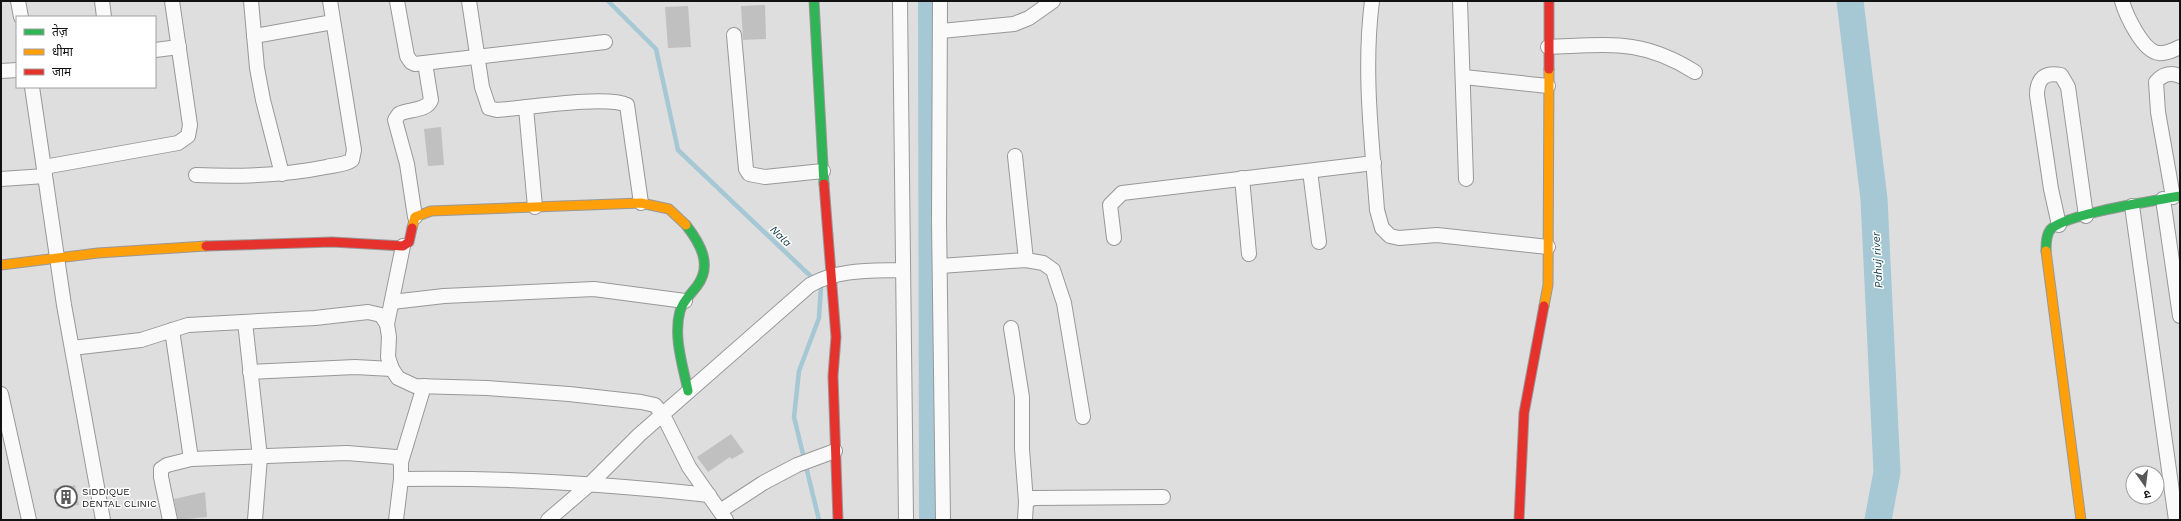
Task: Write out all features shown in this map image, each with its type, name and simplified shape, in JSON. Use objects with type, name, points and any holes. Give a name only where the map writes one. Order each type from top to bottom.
[{"type":"street","points":[[18,1],[20,16]]},
{"type":"street","points":[[102,1],[104,16]]},
{"type":"street","points":[[1,179],[45,172],[178,143],[188,136],[190,125],[172,1]]},
{"type":"street","points":[[250,1],[257,68],[263,100],[282,174]]},
{"type":"street","points":[[196,175],[252,177],[282,174],[348,163],[352,160],[355,155],[330,1]]},
{"type":"street","points":[[397,1],[407,56],[411,62],[425,63],[605,42]]},
{"type":"street","points":[[469,1],[482,87],[489,108],[498,110],[602,101],[627,105],[641,202]]},
{"type":"street","points":[[814,1],[827,277],[836,337],[833,376],[838,520]]},
{"type":"street","points":[[900,1],[906,520]]},
{"type":"street","points":[[940,1],[942,520]]},
{"type":"street","points":[[941,31],[1014,24],[1029,18],[1053,1]]},
{"type":"street","points":[[1372,1],[1367,76],[1377,210],[1382,228],[1390,236],[1410,238],[1437,235],[1548,247]]},
{"type":"street","points":[[1460,1],[1464,77],[1466,179]]},
{"type":"street","points":[[1519,520],[1524,413],[1548,285],[1549,1]]},
{"type":"street","points":[[2122,1],[2129,22],[2140,38],[2154,52],[2160,54],[2180,47]]},
{"type":"street","points":[[254,36],[333,22]]},
{"type":"street","points":[[734,35],[746,169],[749,174],[765,177],[823,172]]},
{"type":"street","points":[[1548,47],[1611,44],[1637,47],[1677,61],[1695,72]]},
{"type":"street","points":[[156,50],[178,47]]},
{"type":"street","points":[[1,265],[57,257],[235,245],[355,243],[403,246],[409,242],[415,217],[407,164],[395,120],[399,114],[425,107],[429,104],[431,100],[425,63]]},
{"type":"street","points":[[1,71],[16,70]]},
{"type":"street","points":[[2059,225],[2050,182],[2037,94],[2037,84],[2041,78],[2052,73],[2061,75],[2068,87],[2086,216]]},
{"type":"street","points":[[2180,76],[2173,73],[2162,76],[2156,82],[2158,112],[2172,198],[2180,316]]},
{"type":"street","points":[[1464,77],[1548,86]]},
{"type":"street","points":[[32,88],[57,257],[103,520]]},
{"type":"street","points":[[526,108],[535,207]]},
{"type":"street","points":[[1015,156],[1026,260]]},
{"type":"street","points":[[1114,238],[1110,205],[1122,193],[1374,163]]},
{"type":"street","points":[[1310,171],[1319,242]]},
{"type":"street","points":[[1242,178],[1249,254]]},
{"type":"street","points":[[2081,520],[2046,254],[2046,236],[2053,228],[2059,225],[2086,216],[2172,198]]},
{"type":"street","points":[[415,217],[431,211],[641,202],[660,204],[674,211],[691,230],[699,244],[706,269],[700,283],[687,296],[680,312],[678,328],[688,392]]},
{"type":"street","points":[[2132,206],[2176,520]]},
{"type":"street","points":[[403,246],[387,324],[389,337],[388,357],[392,369],[398,378],[408,384],[487,388],[641,402],[655,405],[663,415],[689,467],[723,515],[763,483],[797,464],[835,451]]},
{"type":"street","points":[[940,266],[1026,260],[1044,263],[1053,270],[1059,283],[1084,417]]},
{"type":"street","points":[[548,520],[590,484],[639,435],[714,371],[778,311],[810,285],[827,277],[852,271],[902,270]]},
{"type":"street","points":[[392,302],[444,296],[594,289],[685,301]]},
{"type":"street","points":[[72,348],[141,340],[188,325],[315,318],[368,312],[381,315],[387,324]]},
{"type":"street","points":[[245,322],[260,457],[255,520]]},
{"type":"street","points":[[1011,328],[1022,397],[1022,449],[1026,502],[1024,520]]},
{"type":"street","points":[[172,330],[191,459]]},
{"type":"street","points":[[250,372],[355,367],[392,369]]},
{"type":"street","points":[[396,520],[401,479],[401,462],[424,386]]},
{"type":"street","points":[[1,394],[29,520]]},
{"type":"street","points":[[170,520],[161,477],[161,469],[167,465],[191,459],[347,453],[396,457],[401,462]]},
{"type":"street","points":[[401,479],[454,478],[590,484],[709,495]]},
{"type":"street","points":[[1026,502],[1033,498],[1043,497],[1162,498]]},
{"type":"building","points":[[765,5],[766,39],[743,40],[741,6]]},
{"type":"building","points":[[688,6],[691,47],[668,48],[665,7]]},
{"type":"building","points":[[441,127],[444,165],[428,166],[424,129]]},
{"type":"building","points":[[731,434],[744,452],[732,459],[730,457],[708,472],[697,457]]},
{"type":"building","name":"SIDDIQUE DENTAL CLINIC","points":[[75,485],[79,505],[57,507],[53,489]]},
{"type":"building","points":[[205,492],[207,517],[178,520],[174,499]]},
{"type":"waterway","name":"Nala","points":[[608,1],[656,49],[678,150],[821,286],[819,318],[799,371],[794,417],[819,520]]},
{"type":"waterway","points":[[926,1],[927,520]]},
{"type":"waterway","name":"Pahuj river","points":[[1850,1],[1874,199],[1887,472],[1878,520]]},
{"type":"traffic: fast","points":[[814,1],[824,184]]},
{"type":"traffic: fast","points":[[2046,251],[2047,239],[2050,230],[2076,217],[2113,208],[2180,196]]},
{"type":"traffic: fast","points":[[686,225],[700,247],[704,262],[702,278],[683,304],[678,321],[678,341],[688,391]]},
{"type":"traffic: slow","points":[[1544,306],[1548,285],[1549,69]]},
{"type":"traffic: slow","points":[[412,228],[415,217],[431,211],[641,203],[669,209],[686,225]]},
{"type":"traffic: slow","points":[[1,265],[98,253],[206,246]]},
{"type":"traffic: slow","points":[[2046,251],[2081,520]]},
{"type":"traffic: jam","points":[[1549,1],[1549,69]]},
{"type":"traffic: jam","points":[[824,184],[836,337],[833,376],[838,520]]},
{"type":"traffic: jam","points":[[206,246],[332,242],[403,246],[409,242],[412,228]]},
{"type":"traffic: jam","points":[[1519,520],[1524,413],[1544,306]]},
{"type":"place","name":"SIDDIQUE DENTAL CLINIC","points":[[66,497]]}]
